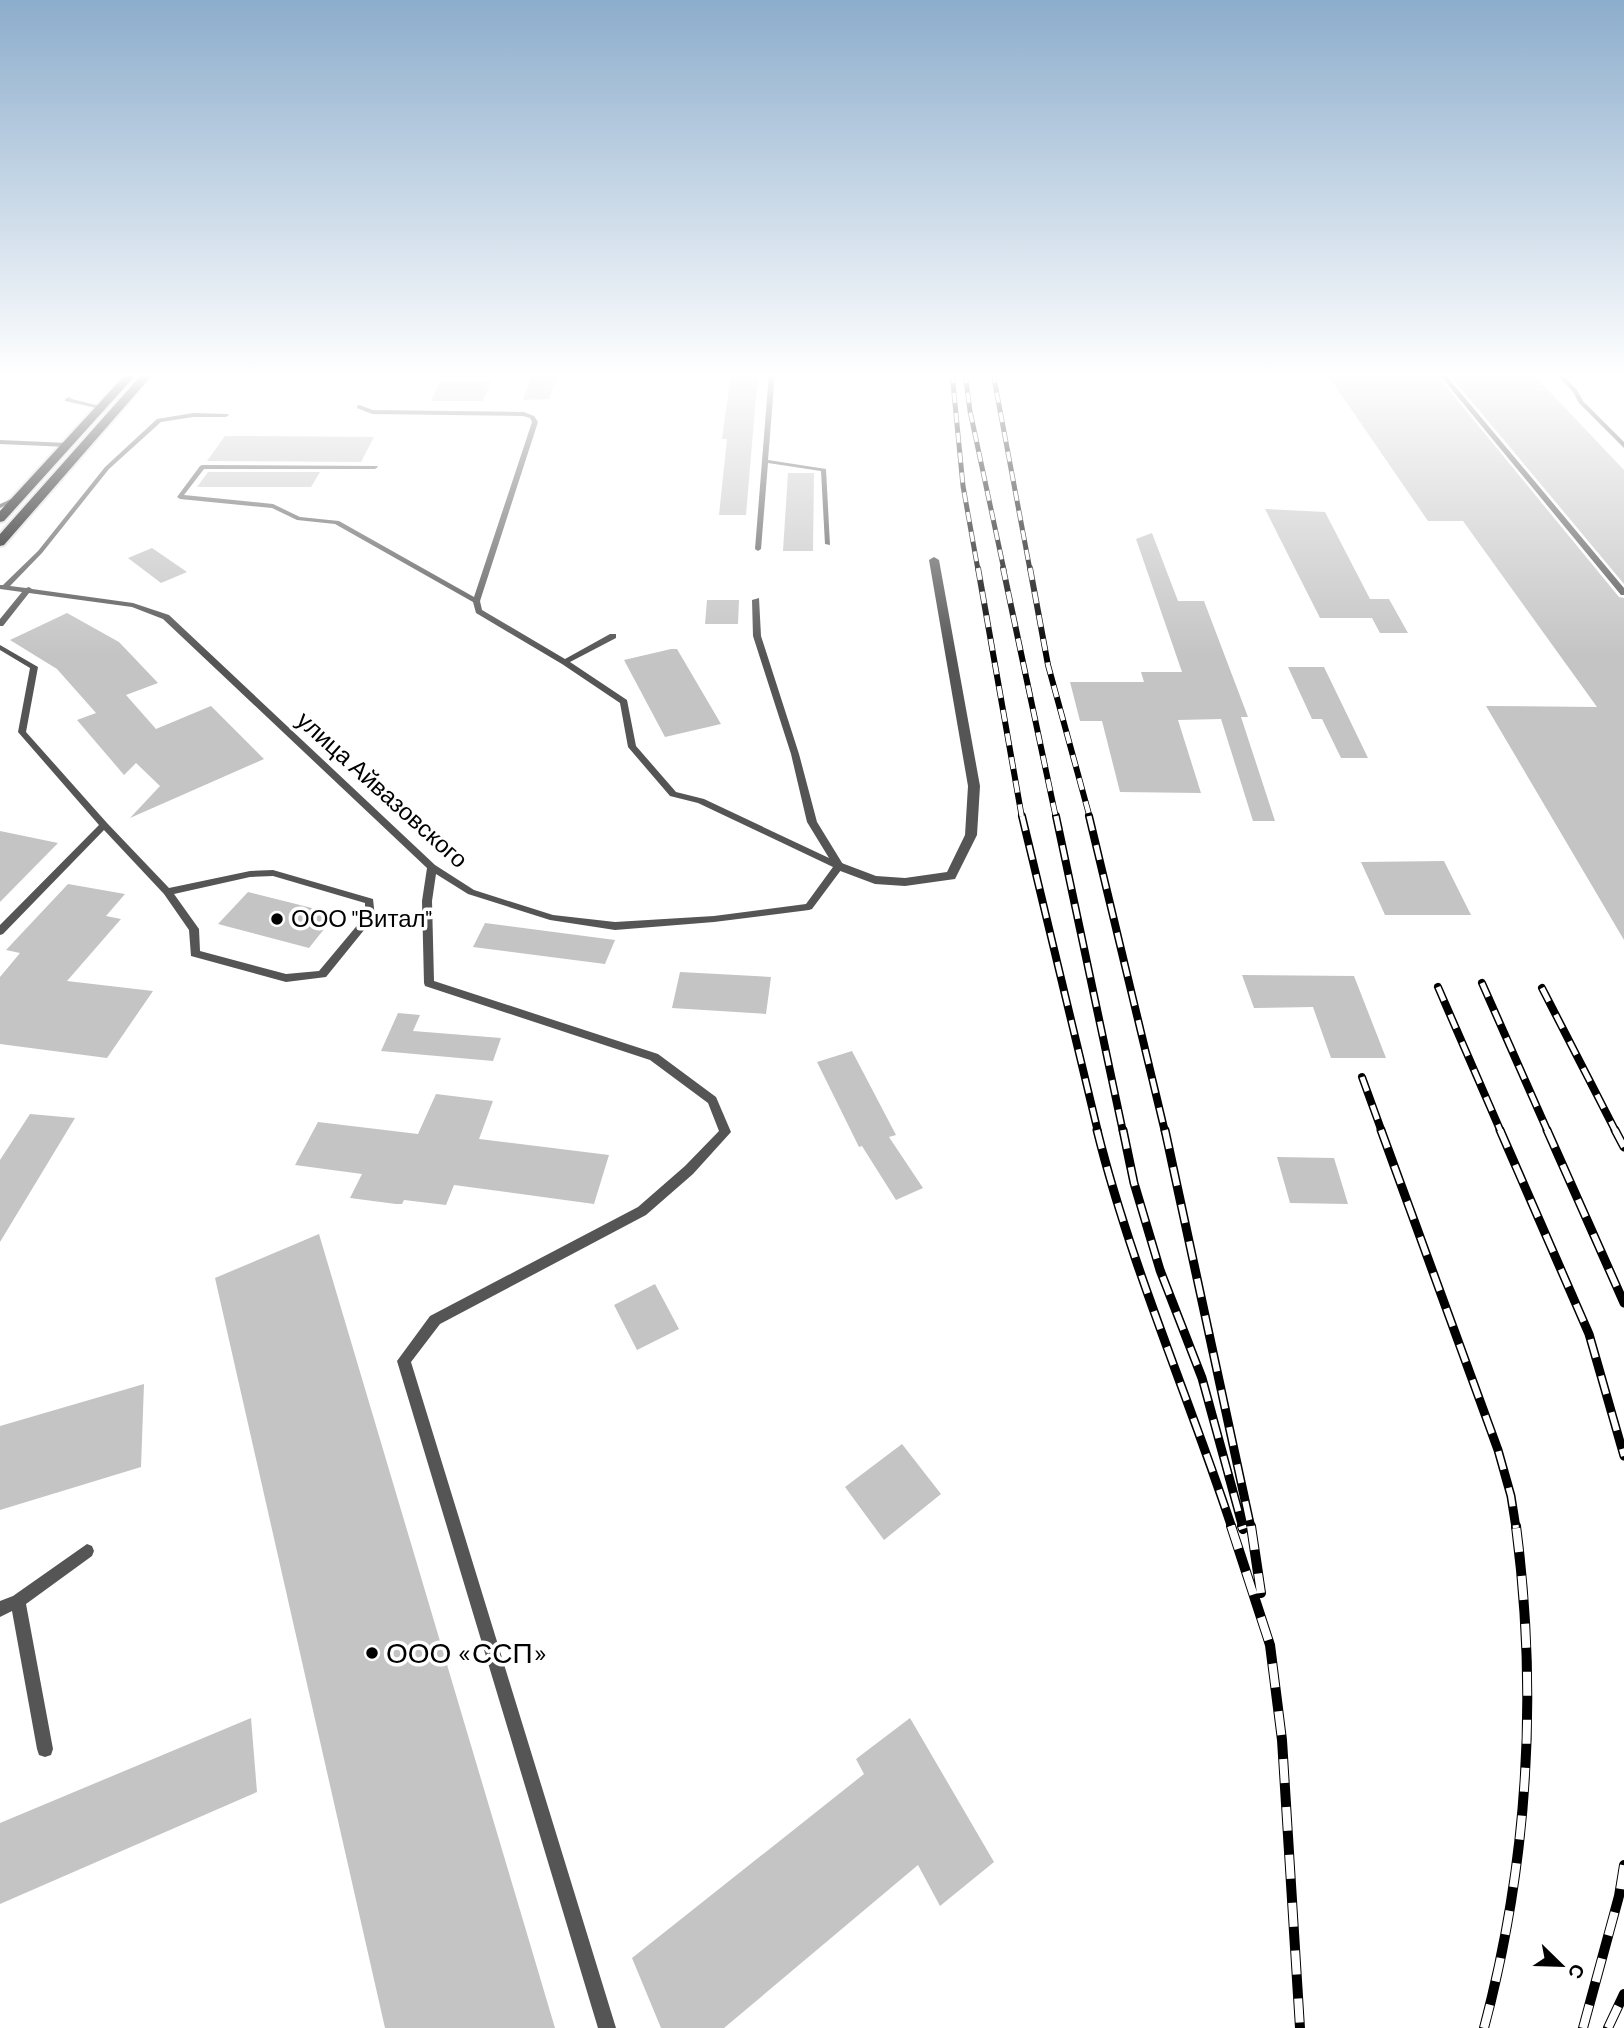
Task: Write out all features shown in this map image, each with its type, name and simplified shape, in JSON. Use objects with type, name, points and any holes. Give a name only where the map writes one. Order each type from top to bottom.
[{"type":"highway","points":[[0,518],[47,468]]},
{"type":"highway","points":[[1,539],[66,468]]},
{"type":"street","points":[[839,866],[875,880],[905,882],[951,876],[971,835],[974,786],[934,560]]},
{"type":"lane","points":[[3,587],[40,552],[107,468]]},
{"type":"lane","points":[[202,468],[180,497],[273,506],[299,519],[337,522],[475,601],[479,611],[565,662],[624,702],[632,747],[673,794],[701,800],[839,866]]},
{"type":"lane","points":[[475,601],[520,468]]},
{"type":"lane","points":[[758,549],[764,468]]},
{"type":"lane","points":[[808,468],[824,470],[828,544]]},
{"type":"lane","points":[[1520,468],[1624,593]]},
{"type":"lane","points":[[0,506],[18,498]]},
{"type":"lane","name":"улица Айвазовского","points":[[3,587],[132,605],[166,617],[432,867],[471,892],[553,918],[615,926],[714,919],[809,907],[839,866]]},
{"type":"lane","points":[[0,624],[29,589]]},
{"type":"lane","points":[[756,600],[757,636],[795,754],[812,822],[839,866]]},
{"type":"lane","points":[[565,662],[612,636]]},
{"type":"lane","points":[[0,647],[34,667],[22,732],[167,892],[194,929],[195,953],[286,978],[321,974],[370,917],[370,901],[273,873],[250,874],[167,892]]},
{"type":"lane","points":[[0,931],[104,825]]},
{"type":"lane","points":[[432,867],[427,901],[429,983],[654,1057],[712,1100],[725,1132],[689,1170],[642,1211],[435,1320],[404,1361],[607,2028]]},
{"type":"lane","points":[[0,1609],[18,1601],[87,1551]]},
{"type":"lane","points":[[18,1601],[45,1749]]},
{"type":"building","points":[[724,468],[750,468],[746,515],[719,515]]},
{"type":"building","points":[[1391,468],[1513,468],[1619,597],[1624,598],[1624,940],[1486,706],[1597,707],[1463,521],[1428,521]]},
{"type":"building","points":[[1527,468],[1622,468],[1624,470],[1624,584]]},
{"type":"building","points":[[208,472],[320,472],[311,487],[197,487]]},
{"type":"building","points":[[788,473],[814,473],[813,551],[783,551]]},
{"type":"building","points":[[1265,509],[1325,512],[1370,599],[1389,599],[1408,633],[1380,633],[1372,618],[1320,618]]},
{"type":"building","points":[[1152,533],[1178,601],[1204,601],[1248,717],[1241,717],[1275,821],[1253,821],[1221,719],[1178,720],[1201,793],[1120,792],[1102,721],[1080,721],[1070,682],[1144,682],[1141,672],[1182,672],[1136,539]]},
{"type":"building","points":[[152,548],[187,572],[161,583],[128,558]]},
{"type":"building","points":[[707,600],[739,600],[738,624],[705,624]]},
{"type":"building","points":[[67,613],[119,642],[158,683],[126,695],[156,729],[211,706],[264,759],[130,818],[160,786],[136,763],[124,775],[77,720],[96,713],[57,669],[10,640]]},
{"type":"building","points":[[677,649],[721,724],[665,737],[624,660]]},
{"type":"building","points":[[1288,667],[1324,667],[1368,758],[1341,758],[1322,719],[1312,719]]},
{"type":"building","points":[[0,831],[58,843],[0,902]]},
{"type":"building","points":[[1444,861],[1471,915],[1385,915],[1361,862]]},
{"type":"building","points":[[68,884],[125,894],[106,916],[121,919],[67,981],[153,991],[107,1058],[0,1044],[0,977],[20,953],[6,950]]},
{"type":"building","name":"ООО \"Витал\"","points":[[248,892],[336,914],[309,948],[218,924]]},
{"type":"building","points":[[485,923],[615,940],[605,964],[473,947]]},
{"type":"building","points":[[680,972],[771,977],[766,1014],[672,1008]]},
{"type":"building","points":[[1242,975],[1354,976],[1386,1058],[1331,1058],[1313,1007],[1254,1008]]},
{"type":"building","points":[[398,1013],[420,1015],[413,1031],[501,1038],[493,1061],[381,1051]]},
{"type":"building","points":[[852,1051],[896,1135],[889,1137],[923,1188],[896,1200],[862,1146],[859,1147],[817,1062]]},
{"type":"building","points":[[436,1094],[493,1101],[479,1139],[609,1155],[594,1204],[454,1185],[446,1205],[404,1200],[402,1204],[396,1204],[350,1198],[362,1174],[295,1165],[318,1122],[418,1134]]},
{"type":"building","points":[[30,1114],[75,1118],[0,1242],[0,1160]]},
{"type":"building","points":[[1277,1157],[1334,1158],[1348,1204],[1290,1203]]},
{"type":"building","name":"ООО «ССП»","points":[[319,1234],[555,2028],[385,2028],[215,1278]]},
{"type":"building","points":[[655,1284],[679,1329],[637,1350],[614,1305]]},
{"type":"building","points":[[144,1384],[141,1467],[0,1510],[0,1426]]},
{"type":"building","points":[[902,1444],[941,1494],[884,1540],[845,1487]]},
{"type":"building","points":[[251,1718],[257,1792],[0,1904],[0,1823]]},
{"type":"building","points":[[910,1718],[994,1862],[940,1906],[918,1865],[724,2028],[661,2028],[632,1958],[864,1774],[856,1759]]},
{"type":"railway","points":[[961,468],[978,570]]},
{"type":"railway","points":[[982,468],[1004,570]]},
{"type":"railway","points":[[1011,468],[1030,570]]},
{"type":"railway","points":[[978,568],[1022,818]]},
{"type":"railway","points":[[1003,568],[1056,818]]},
{"type":"railway","points":[[1030,568],[1048,665],[1090,818]]},
{"type":"railway","points":[[1022,816],[1098,1132]]},
{"type":"railway","points":[[1056,816],[1123,1132]]},
{"type":"railway","points":[[1089,816],[1165,1132]]},
{"type":"railway","points":[[1482,983],[1548,1132]]},
{"type":"railway","points":[[1438,987],[1501,1132]]},
{"type":"railway","points":[[1542,988],[1616,1132]]},
{"type":"railway","points":[[1362,1077],[1382,1132]]},
{"type":"railway","points":[[1097,1130],[1126,1231],[1232,1528]]},
{"type":"railway","points":[[1123,1130],[1134,1183],[1160,1270],[1202,1378],[1243,1528]]},
{"type":"railway","points":[[1165,1130],[1251,1528]]},
{"type":"railway","points":[[1381,1130],[1498,1450],[1511,1496],[1516,1528]]},
{"type":"railway","points":[[1500,1130],[1589,1334],[1624,1456]]},
{"type":"railway","points":[[1547,1130],[1624,1303]]},
{"type":"railway","points":[[1615,1130],[1624,1147]]},
{"type":"railway","points":[[1231,1526],[1270,1645],[1282,1740],[1300,2028]]},
{"type":"railway","points":[[1251,1526],[1261,1593]]},
{"type":"railway","points":[[1484,2028],[1511,1904],[1525,1779],[1526,1653],[1516,1526]]},
{"type":"railway","points":[[1583,2028],[1619,1896],[1624,1865]]},
{"type":"railway","points":[[1608,2028],[1624,1994]]},
{"type":"place","name":"ООО \"Витал\"","points":[[277,919]]},
{"type":"place","name":"ООО «ССП»","points":[[372,1653]]}]
